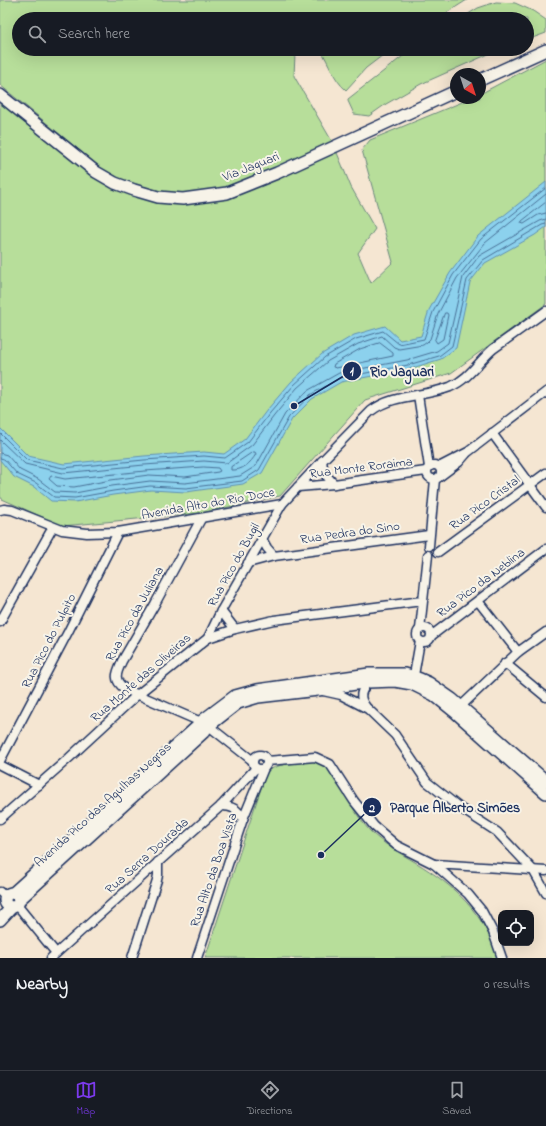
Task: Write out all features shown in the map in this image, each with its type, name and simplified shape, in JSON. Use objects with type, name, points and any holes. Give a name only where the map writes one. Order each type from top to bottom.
[{"type":"street","points":[[534,55],[546,50]]},
{"type":"street","points":[[486,77],[533,56]]},
{"type":"street","name":"Via Jaguari","points":[[0,95],[96,172],[115,183],[158,197],[183,199],[227,193],[277,173],[450,94]]},
{"type":"street","name":"Avenida Alto do Rio Doce","points":[[0,510],[12,510],[62,530],[73,532],[118,532],[282,504],[322,461],[371,411],[379,405],[386,401],[418,395],[449,387],[458,383],[469,375],[493,349],[546,311]]},
{"type":"street","points":[[418,395],[429,477],[437,478],[459,462],[468,452],[492,433],[546,392]]},
{"type":"street","points":[[492,433],[546,507]]},
{"type":"street","points":[[428,469],[436,465],[439,467],[468,452]]},
{"type":"street","points":[[322,461],[324,473],[334,484]]},
{"type":"street","points":[[426,639],[417,635],[420,629],[428,556],[426,551],[429,546],[429,535],[437,478],[441,471],[439,467]]},
{"type":"street","name":"Rua Monte Roraima","points":[[298,487],[334,484],[428,469]]},
{"type":"street","name":"Rua Pico Cristal","points":[[438,552],[546,473]]},
{"type":"street","name":"Rua Pico do Bugil","points":[[208,638],[221,611],[282,504]]},
{"type":"street","name":"Rua Pico da Juliana","points":[[201,519],[117,670],[116,677],[118,684],[125,689],[205,725],[260,764]]},
{"type":"street","points":[[0,622],[53,527]]},
{"type":"street","name":"Rua Pico do Pulpito","points":[[0,761],[57,650],[68,632],[118,532]]},
{"type":"street","name":"Rua Pedra do Sino","points":[[248,563],[274,556],[429,535]]},
{"type":"street","points":[[262,539],[274,556]]},
{"type":"street","points":[[428,556],[434,556],[438,552],[436,547],[432,545],[429,546]]},
{"type":"street","name":"Rua Pico da Neblina","points":[[426,639],[546,549]]},
{"type":"street","name":"Rua Monte das Oliveiras","points":[[0,819],[70,758],[137,695],[208,638],[235,629],[274,620],[422,601]]},
{"type":"street","points":[[478,601],[518,652]]},
{"type":"street","points":[[221,611],[235,629]]},
{"type":"street","points":[[413,680],[418,660],[429,629],[420,629]]},
{"type":"street","points":[[458,709],[505,663],[546,632]]},
{"type":"street","points":[[505,663],[546,697]]},
{"type":"street","name":"Avenida Pico das Agulhas Negras","points":[[0,920],[9,900],[205,725],[235,696],[256,690],[369,674],[396,673],[439,689],[458,709],[546,792]]},
{"type":"street","name":"Avenida Pico das Agulhas Negras","points":[[205,725],[238,703],[258,697],[368,682],[413,680]]},
{"type":"street","points":[[368,682],[361,694],[362,701],[368,709],[395,735],[427,782],[460,808],[497,832],[533,870],[546,894]]},
{"type":"street","points":[[318,690],[341,695],[368,709]]},
{"type":"street","name":"Avenida Pico das Agulhas Negras","points":[[458,709],[546,781]]},
{"type":"street","points":[[260,764],[315,757],[330,764],[354,801],[374,826],[396,845],[434,864],[468,894],[482,911],[493,932],[502,958]]},
{"type":"street","points":[[0,764],[39,785]]},
{"type":"street","name":"Rua Alto da Boa Vista","points":[[197,958],[243,819],[255,791],[260,764]]},
{"type":"street","name":"Rua Serra Dourada","points":[[54,956],[221,806],[260,764]]},
{"type":"street","points":[[221,806],[234,808],[239,811],[243,819]]},
{"type":"street","points":[[132,958],[157,880],[158,862]]},
{"type":"street","points":[[434,864],[546,871]]},
{"type":"street","points":[[9,900],[54,956]]},
{"type":"green space","points":[[0,0],[467,0],[448,12],[12,12],[12,56],[295,56],[294,76],[333,143],[351,187],[375,229],[358,253],[371,283],[393,262],[362,150],[370,140],[457,104],[486,104],[486,91],[546,59],[546,304],[451,373],[365,400],[280,496],[201,513],[62,526],[2,499],[0,496],[0,101],[97,178],[101,168],[0,85]]},
{"type":"green space","points":[[496,2],[515,3],[533,11],[546,20],[546,33],[534,37],[534,12],[471,12],[478,8]]},
{"type":"green space","points":[[324,56],[382,56],[366,68],[346,90],[335,76]]},
{"type":"green space","points":[[403,56],[484,56],[457,68],[450,68],[450,71],[421,84],[386,104],[369,116],[354,114],[348,99]]},
{"type":"green space","points":[[312,761],[321,763],[328,768],[361,820],[375,836],[443,881],[466,902],[485,928],[498,958],[205,958],[266,773],[281,765]]},
{"type":"water","points":[[546,182],[546,227],[535,235],[485,263],[470,282],[456,348],[441,359],[409,369],[341,382],[312,399],[292,419],[262,473],[243,484],[186,492],[151,490],[75,502],[51,501],[34,487],[14,477],[0,460],[0,428],[28,456],[64,464],[204,452],[224,454],[245,439],[291,382],[322,354],[354,335],[385,326],[400,340],[421,336],[429,310],[450,273],[478,236]]},
{"type":"place","name":"Rio Jaguari","points":[[294,406]]},
{"type":"place","name":"Parque Alberto Simões","points":[[321,855]]}]
